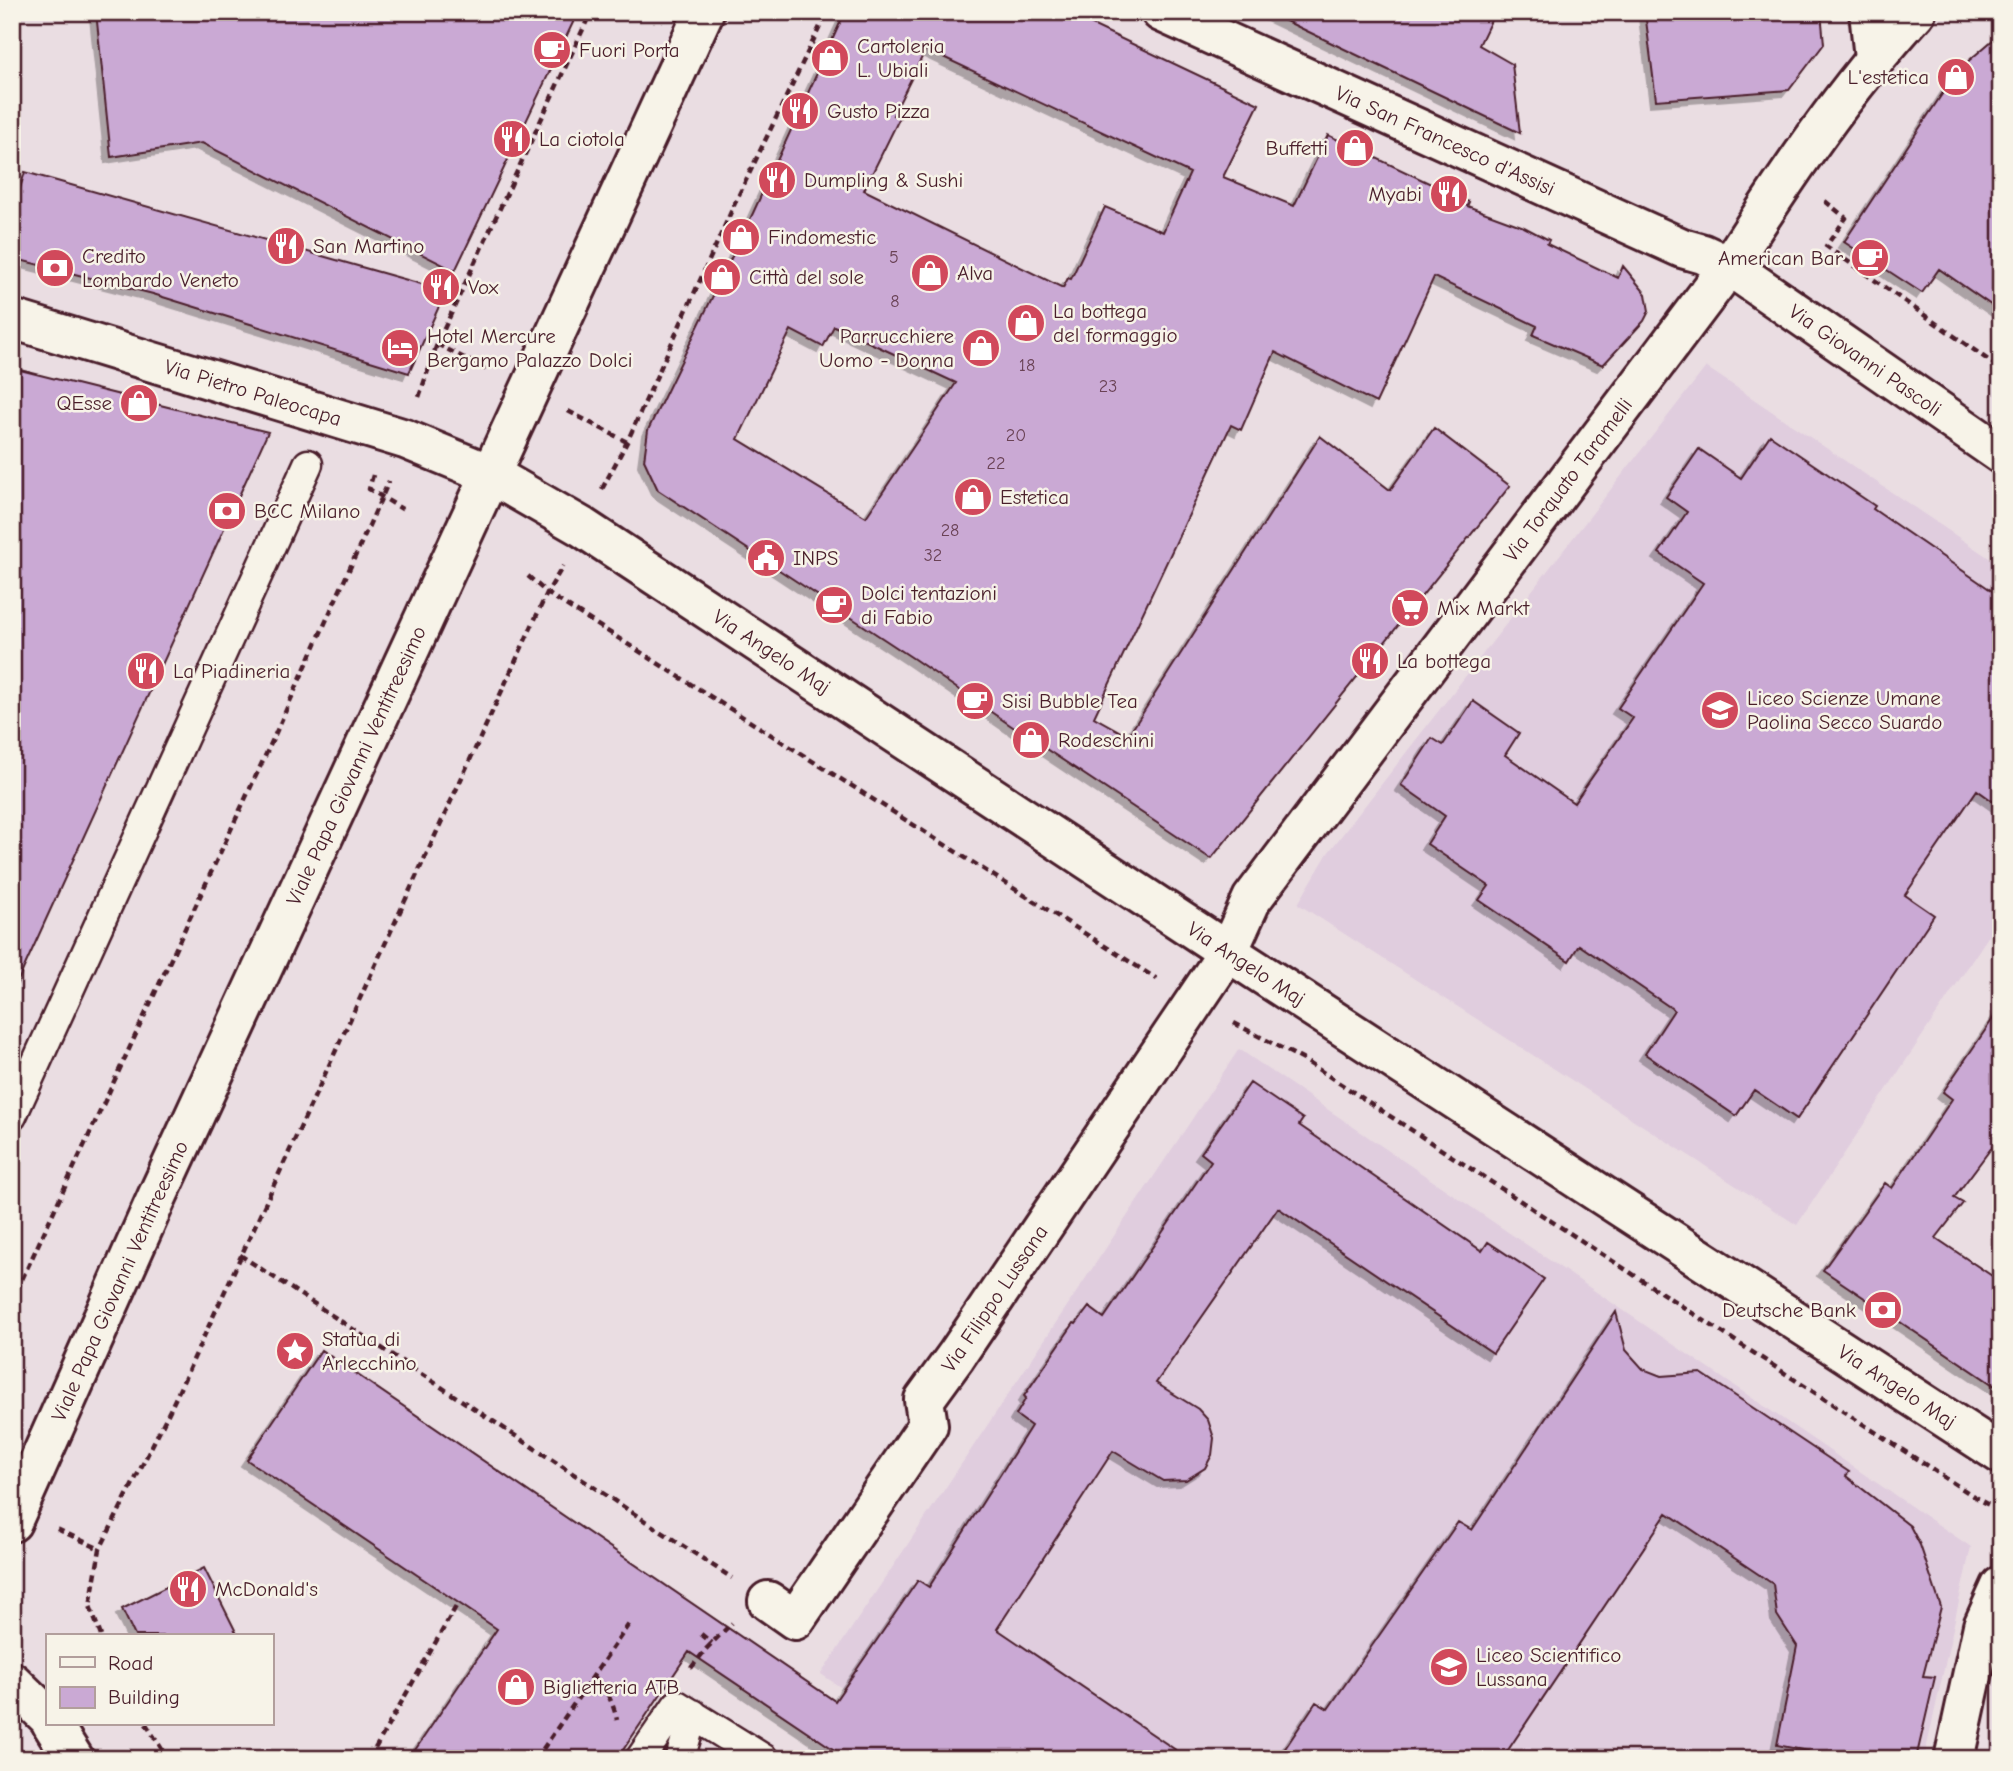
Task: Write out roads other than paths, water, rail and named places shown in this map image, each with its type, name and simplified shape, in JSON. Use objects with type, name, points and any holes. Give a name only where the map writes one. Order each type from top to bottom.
[{"type":"street","name":"Viale Papa Giovanni Ventitreesimo","points":[[12,1522],[163,1184],[704,12]]},
{"type":"street","name":"Via San Francesco d'Assisi","points":[[1161,12],[1682,248],[1729,266]]},
{"type":"street","points":[[1870,12],[1874,58]]},
{"type":"street","name":"Via Torquato Taramelli","points":[[1228,952],[1252,899],[1729,266],[1788,173],[1874,58],[1916,12]]},
{"type":"street","name":"Via Giovanni Pascoli","points":[[1729,266],[2001,454]]},
{"type":"street","name":"Via Pietro Paleocapa","points":[[12,319],[405,439],[490,474]]},
{"type":"street","name":"Via Angelo Maj","points":[[490,474],[582,527],[1228,952],[2001,1454]]},
{"type":"street","name":"Via Filippo Lussana","points":[[754,1608],[796,1620],[928,1425],[924,1400],[1228,952]]},
{"type":"street","points":[[1954,1759],[1983,1626],[2001,1586]]},
{"type":"street","points":[[12,1682],[46,1724]]},
{"type":"lane","points":[[12,1116],[309,464]]},
{"type":"lane","points":[[685,1709],[734,1750],[764,1759]]},
{"type":"lane","points":[[640,1759],[685,1709]]},
{"type":"lane","points":[[680,1759],[685,1709]]},
{"type":"place","name":"Fuori Porta","points":[[552,50]]},
{"type":"place","name":"Cartoleria L. Ubiali","points":[[830,58]]},
{"type":"place","name":"L'estetica","points":[[1956,77]]},
{"type":"place","name":"Gusto Pizza","points":[[800,111]]},
{"type":"place","name":"La ciotola","points":[[512,139]]},
{"type":"place","name":"Buffetti","points":[[1355,148]]},
{"type":"place","name":"Dumpling & Sushi","points":[[777,180]]},
{"type":"place","name":"Myabi","points":[[1449,194]]},
{"type":"place","name":"Findomestic","points":[[741,237]]},
{"type":"place","name":"San Martino","points":[[286,246]]},
{"type":"place","name":"American Bar","points":[[1870,258]]},
{"type":"place","name":"Credito Lombardo Veneto","points":[[55,268]]},
{"type":"place","name":"Alva","points":[[930,273]]},
{"type":"place","name":"Città del sole","points":[[722,277]]},
{"type":"place","name":"Vox","points":[[441,287]]},
{"type":"place","name":"La bottega del formaggio","points":[[1026,323]]},
{"type":"place","name":"Hotel Mercure Bergamo Palazzo Dolci","points":[[400,348]]},
{"type":"place","name":"Parrucchiere Uomo - Donna","points":[[981,348]]},
{"type":"place","name":"QEsse","points":[[139,403]]},
{"type":"place","name":"Estetica","points":[[973,497]]},
{"type":"place","name":"BCC Milano","points":[[227,511]]},
{"type":"place","name":"INPS","points":[[766,558]]},
{"type":"place","name":"Dolci tentazioni di Fabio","points":[[834,605]]},
{"type":"place","name":"Mix Markt","points":[[1410,608]]},
{"type":"place","name":"La bottega","points":[[1370,661]]},
{"type":"place","name":"La Piadineria","points":[[146,671]]},
{"type":"place","name":"Sisi Bubble Tea","points":[[975,701]]},
{"type":"place","name":"Liceo Scienze Umane Paolina Secco Suardo","points":[[1720,710]]},
{"type":"place","name":"Rodeschini","points":[[1031,740]]},
{"type":"place","name":"Deutsche Bank","points":[[1883,1310]]},
{"type":"place","name":"Statua di Arlecchino","points":[[295,1351]]},
{"type":"place","name":"McDonald's","points":[[188,1589]]},
{"type":"place","name":"Liceo Scientifico Lussana","points":[[1449,1667]]},
{"type":"place","name":"Biglietteria ATB","points":[[516,1687]]}]
